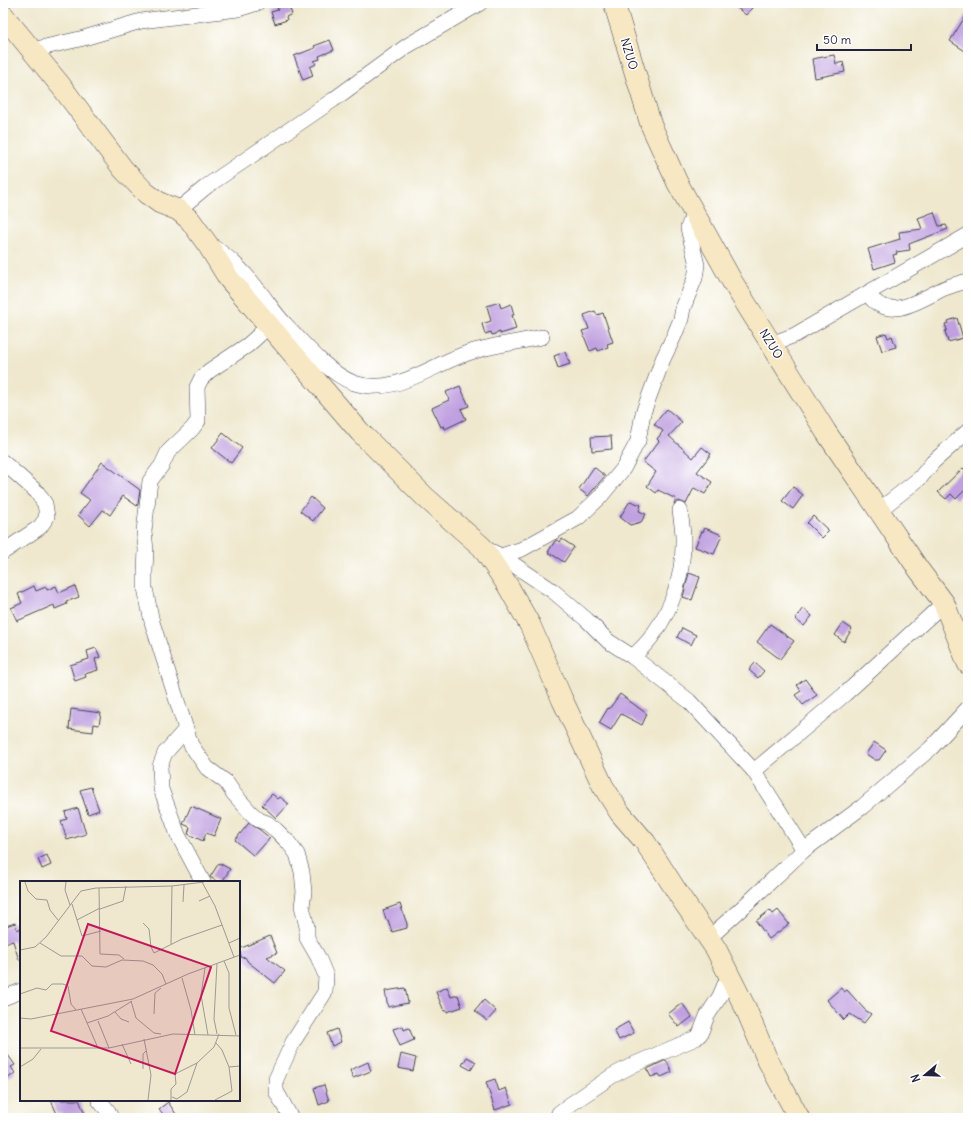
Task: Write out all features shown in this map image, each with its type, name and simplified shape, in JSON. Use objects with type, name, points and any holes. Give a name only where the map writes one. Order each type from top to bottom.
[{"type":"street","points":[[32,50],[84,38],[141,21],[238,9],[257,3]]},
{"type":"street","points":[[178,210],[206,186],[332,100],[407,46],[480,3]]},
{"type":"street","name":"NZUO","points":[[614,3],[650,125],[677,182],[733,283],[826,432],[919,570],[944,603],[968,664]]},
{"type":"street","points":[[3,15],[62,86],[123,169],[146,193],[160,203],[178,210],[190,220],[208,245],[229,279],[360,432],[425,497],[482,547],[508,586],[530,625],[562,699],[603,786],[620,813],[645,842],[716,949],[746,1009],[767,1059],[799,1118]]},
{"type":"street","points":[[501,556],[522,549],[578,518],[600,497],[623,469],[638,441],[643,413],[696,278],[697,265],[688,228],[694,212]]},
{"type":"street","points":[[771,344],[795,335],[968,235]]},
{"type":"street","points":[[208,245],[236,264],[259,291],[278,317],[333,372],[353,383],[374,387],[400,382],[471,352],[542,337]]},
{"type":"street","points":[[868,294],[877,304],[886,308],[901,308],[945,288],[968,281]]},
{"type":"street","points":[[268,324],[248,345],[200,378],[197,387],[198,421],[192,429],[168,452],[162,465],[150,481],[144,531],[146,550],[146,588],[152,622],[191,745],[206,768],[226,782],[234,794],[251,813],[259,820],[267,823],[276,830],[288,842],[297,854],[302,872],[304,892],[302,906],[307,927],[307,938],[318,956],[326,976],[325,992],[293,1042],[276,1079],[276,1091],[291,1118]]},
{"type":"street","points":[[877,507],[887,504],[920,478],[933,462],[968,431]]},
{"type":"street","points":[[3,462],[36,492],[45,504],[47,517],[40,527],[3,552]]},
{"type":"street","points":[[633,657],[659,626],[666,615],[676,590],[682,564],[683,537],[680,510]]},
{"type":"street","points":[[482,547],[501,556],[553,591],[587,620],[608,641],[633,657],[689,701],[754,771],[804,850]]},
{"type":"street","points":[[754,771],[845,694],[944,603]]},
{"type":"street","points":[[709,938],[754,898],[804,850],[862,806],[931,748],[968,708]]},
{"type":"street","points":[[186,729],[165,753],[160,766],[161,789],[178,835],[201,881]]},
{"type":"street","points":[[557,1118],[559,1113],[568,1106],[612,1076],[696,1038],[700,1034],[712,1008],[720,996],[729,974]]},
{"type":"street","points":[[3,998],[20,993]]},
{"type":"street","points":[[100,1101],[108,1111],[111,1118]]},
{"type":"building","points":[[731,3],[756,3],[746,15]]},
{"type":"building","points":[[288,4],[292,14],[286,17],[287,20],[275,24],[271,12]]},
{"type":"building","points":[[968,12],[968,53],[950,41]]},
{"type":"building","points":[[330,40],[334,50],[319,56],[320,59],[314,61],[316,64],[310,67],[313,76],[303,80],[294,56],[315,48],[314,46]]},
{"type":"building","points":[[834,55],[836,64],[843,62],[845,72],[815,78],[812,59]]},
{"type":"building","points":[[934,212],[939,226],[946,225],[948,229],[909,244],[910,250],[896,252],[897,254],[893,255],[895,262],[874,269],[868,249],[900,239],[899,232],[922,229],[918,218]]},
{"type":"building","points":[[499,302],[501,308],[511,304],[516,329],[500,334],[500,332],[492,335],[491,332],[485,334],[482,324],[491,321],[487,306]]},
{"type":"building","points":[[595,311],[597,315],[603,313],[613,342],[607,344],[608,347],[598,351],[597,348],[590,351],[582,331],[589,329],[584,315]]},
{"type":"building","points":[[957,318],[963,338],[948,342],[945,324],[948,323],[948,321]]},
{"type":"building","points":[[886,333],[888,338],[892,336],[896,347],[882,351],[877,336]]},
{"type":"building","points":[[565,352],[570,364],[558,368],[554,356]]},
{"type":"building","points":[[460,386],[469,406],[461,409],[466,419],[445,429],[444,426],[441,427],[432,408],[449,400],[446,392]]},
{"type":"building","points":[[667,409],[682,422],[669,436],[693,458],[702,447],[711,454],[697,472],[712,482],[705,494],[694,488],[686,504],[679,501],[674,504],[676,499],[658,490],[656,493],[647,486],[656,472],[643,462],[659,441],[657,439],[663,431],[654,424]]},
{"type":"building","points":[[223,433],[242,448],[231,463],[212,448]]},
{"type":"building","points":[[611,436],[612,449],[592,451],[591,437]]},
{"type":"building","points":[[102,462],[140,490],[138,504],[137,506],[123,496],[110,515],[103,510],[90,526],[78,515],[90,500],[80,493]]},
{"type":"building","points":[[594,467],[605,476],[588,496],[579,489]]},
{"type":"building","points":[[963,468],[968,473],[968,487],[956,499],[951,494],[946,499],[938,492]]},
{"type":"building","points":[[793,487],[803,495],[793,509],[782,501]]},
{"type":"building","points":[[311,497],[323,508],[313,521],[300,511]]},
{"type":"building","points":[[630,501],[641,505],[639,511],[646,514],[641,522],[630,525],[620,517]]},
{"type":"building","points":[[813,516],[829,531],[822,538],[807,523]]},
{"type":"building","points":[[705,528],[722,535],[714,554],[695,547],[702,531],[703,532]]},
{"type":"building","points":[[562,539],[574,547],[564,562],[548,552],[555,541],[557,540],[560,542]]},
{"type":"building","points":[[689,573],[700,577],[692,600],[683,597]]},
{"type":"building","points":[[34,586],[36,591],[46,587],[47,590],[56,586],[59,593],[75,586],[79,597],[66,602],[67,604],[55,609],[54,605],[17,621],[11,608],[22,603],[18,594]]},
{"type":"building","points":[[803,608],[812,616],[804,626],[795,619]]},
{"type":"building","points":[[843,623],[852,629],[844,642],[835,635]]},
{"type":"building","points":[[770,624],[794,641],[780,659],[757,642]]},
{"type":"building","points":[[682,628],[696,635],[691,645],[677,637]]},
{"type":"building","points":[[96,648],[100,657],[95,659],[98,670],[85,674],[86,677],[75,681],[70,665],[89,659],[87,651]]},
{"type":"building","points":[[755,663],[764,671],[758,678],[749,670]]},
{"type":"building","points":[[805,679],[817,695],[803,705],[795,695],[801,691],[797,685]]},
{"type":"building","points":[[620,694],[647,714],[642,725],[621,714],[611,730],[599,723],[608,708],[609,709]]},
{"type":"building","points":[[71,709],[101,713],[99,725],[94,724],[93,732],[69,729]]},
{"type":"building","points":[[874,742],[886,750],[879,760],[875,760],[866,754]]},
{"type":"building","points":[[91,787],[99,810],[88,814],[80,790]]},
{"type":"building","points":[[272,794],[278,799],[280,797],[289,804],[276,818],[262,805]]},
{"type":"building","points":[[191,806],[221,819],[214,836],[206,833],[203,841],[188,834],[190,827],[183,824]]},
{"type":"building","points":[[78,808],[86,834],[67,840],[61,821],[67,819],[65,812]]},
{"type":"building","points":[[249,823],[270,838],[254,856],[235,840]]},
{"type":"building","points":[[47,855],[51,865],[42,869],[38,859]]},
{"type":"building","points":[[219,863],[230,869],[223,881],[216,881],[210,877]]},
{"type":"building","points":[[400,904],[407,928],[392,932],[383,910]]},
{"type":"building","points":[[770,910],[773,914],[778,910],[789,924],[769,939],[756,921]]},
{"type":"building","points":[[15,923],[17,930],[20,928],[20,960],[13,941],[3,944],[3,927]]},
{"type":"building","points":[[270,936],[277,953],[267,957],[285,971],[275,983],[248,962],[245,957],[242,958],[240,949]]},
{"type":"building","points":[[447,987],[451,997],[458,995],[462,1007],[447,1012],[447,1010],[444,1011],[436,992]]},
{"type":"building","points":[[405,988],[408,1003],[388,1007],[385,991]]},
{"type":"building","points":[[841,988],[844,992],[847,990],[865,1010],[871,1014],[864,1023],[850,1014],[844,1020],[827,1000]]},
{"type":"building","points":[[484,1000],[496,1011],[487,1021],[475,1011]]},
{"type":"building","points":[[682,1003],[692,1017],[679,1027],[668,1014]]},
{"type":"building","points":[[628,1022],[634,1033],[619,1040],[614,1030]]},
{"type":"building","points":[[403,1026],[404,1030],[409,1028],[414,1040],[400,1046],[393,1029]]},
{"type":"building","points":[[337,1029],[341,1042],[332,1046],[327,1033]]},
{"type":"building","points":[[3,1048],[15,1065],[11,1067],[15,1073],[3,1082]]},
{"type":"building","points":[[401,1054],[416,1058],[413,1071],[398,1068]]},
{"type":"building","points":[[467,1057],[476,1062],[471,1070],[462,1065]]},
{"type":"building","points":[[666,1060],[672,1072],[661,1077],[659,1074],[651,1077],[647,1069]]},
{"type":"building","points":[[368,1062],[371,1071],[353,1078],[350,1070]]},
{"type":"building","points":[[495,1079],[499,1091],[506,1088],[512,1104],[495,1110],[486,1082]]},
{"type":"building","points":[[324,1085],[329,1101],[319,1105],[314,1088]]},
{"type":"building","points":[[51,1101],[79,1101],[87,1118],[63,1118],[61,1113],[57,1114]]},
{"type":"building","points":[[168,1102],[176,1114],[171,1118],[166,1118],[159,1109]]}]
